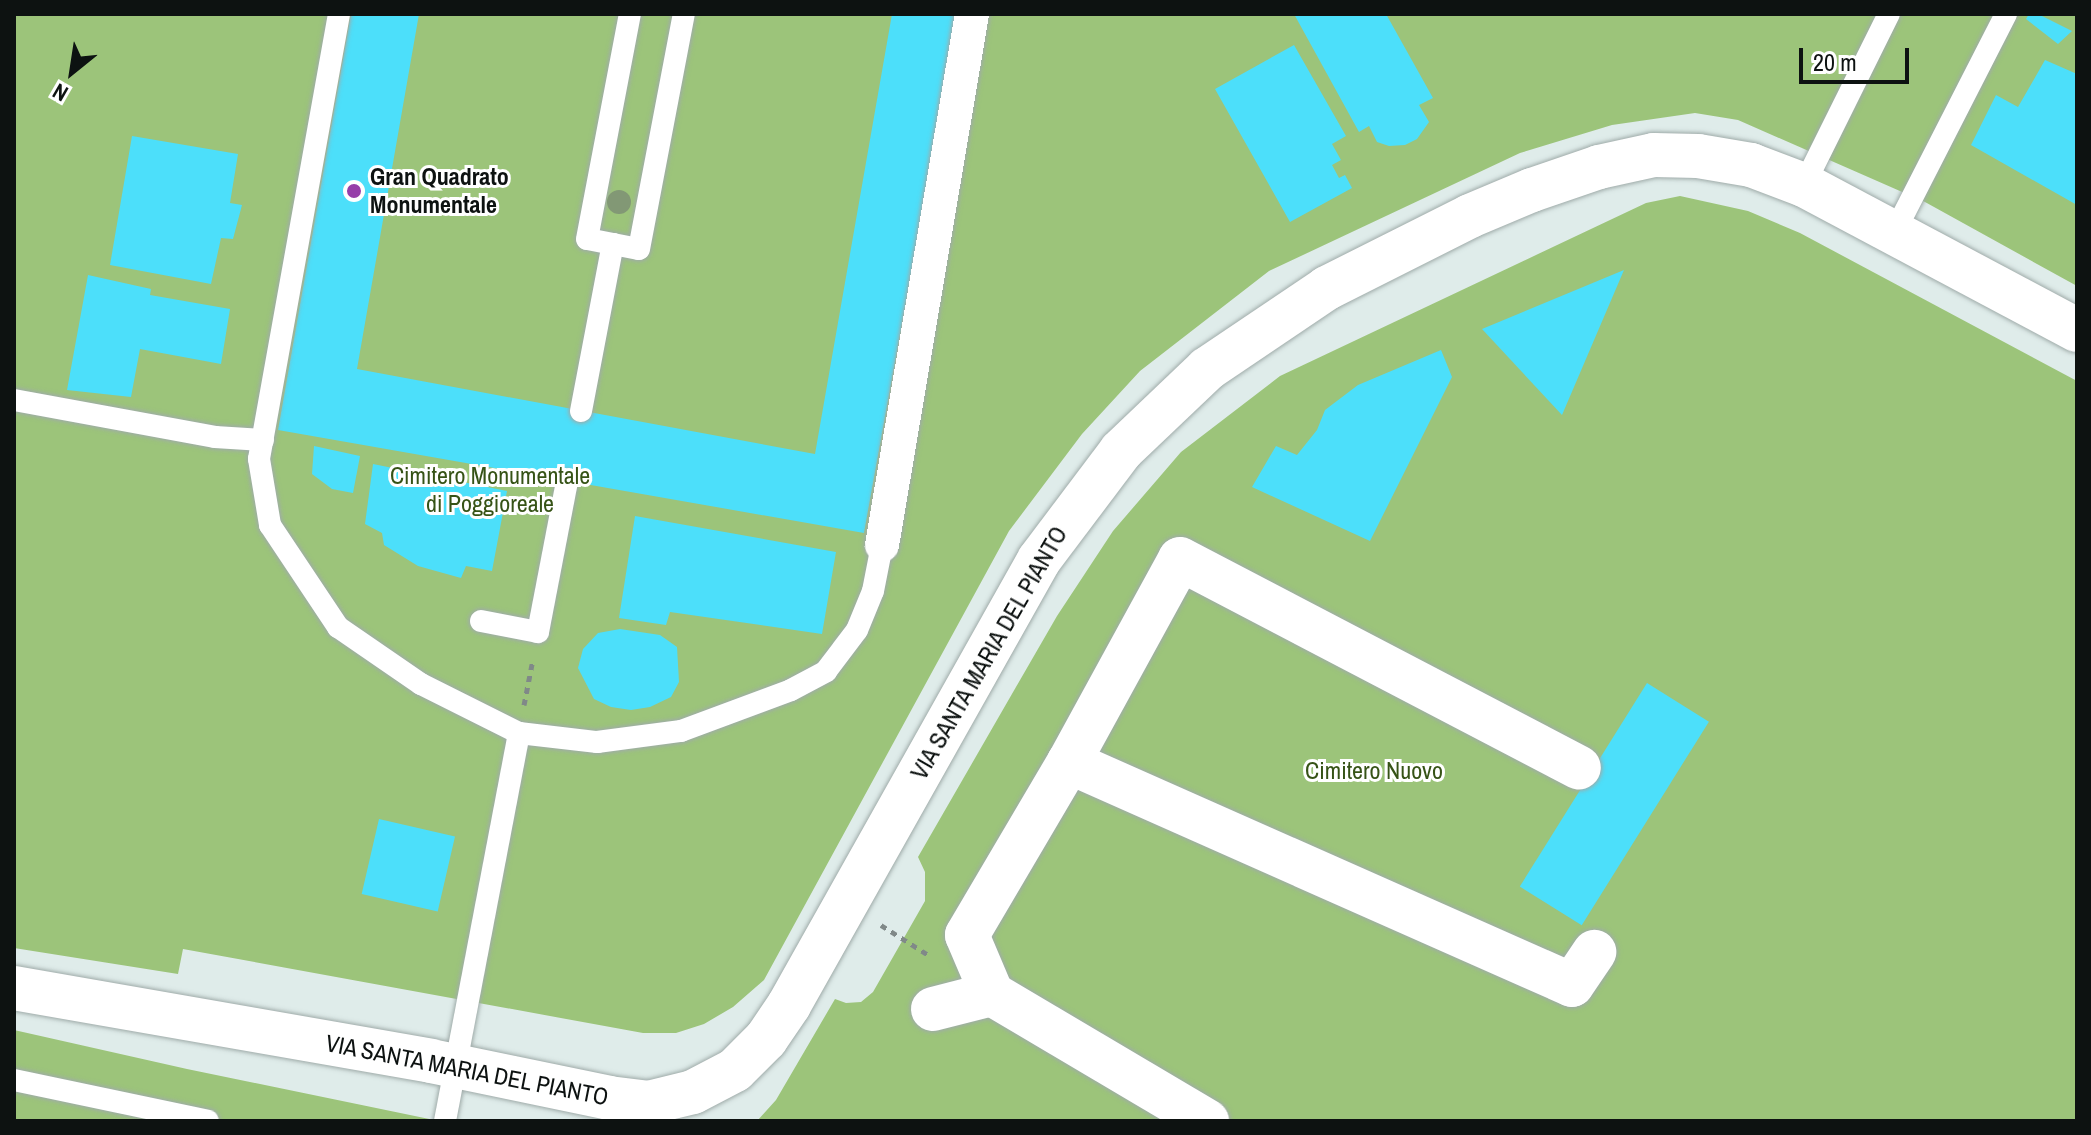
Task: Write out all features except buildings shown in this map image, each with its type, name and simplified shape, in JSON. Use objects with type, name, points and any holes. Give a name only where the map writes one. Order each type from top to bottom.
[{"type":"street","points":[[882,545],[972,14]]},
{"type":"street","name":"VIA SANTA MARIA DEL PIANTO","points":[[14,988],[455,1066],[609,1098],[648,1103],[693,1092],[735,1070],[766,1039],[846,904],[1039,560],[1121,451],[1207,369],[1273,322],[1377,261],[1532,190],[1599,167],[1654,155],[1698,156],[1751,165],[1804,185],[2077,330]]},
{"type":"street","points":[[1207,1121],[992,994],[967,935],[1069,762],[1180,559],[1579,768]]},
{"type":"street","points":[[1069,762],[1572,985],[1594,952]]},
{"type":"street","points":[[933,1009],[992,994]]},
{"type":"lane","points":[[339,14],[259,459],[270,525],[338,627],[421,684],[519,733],[597,742],[681,731],[791,690],[826,671],[857,630],[873,591],[882,545]]},
{"type":"lane","points":[[630,14],[587,239],[639,249],[684,14]]},
{"type":"lane","points":[[1804,185],[1889,14]]},
{"type":"lane","points":[[1895,231],[2006,14]]},
{"type":"lane","points":[[581,411],[613,244]]},
{"type":"lane","points":[[14,400],[215,437],[263,440]]},
{"type":"lane","points":[[481,621],[538,632],[567,481]]},
{"type":"lane","points":[[445,1121],[519,733]]},
{"type":"lane","points":[[14,1080],[208,1121]]},
{"type":"path","points":[[519,733],[538,632]]},
{"type":"path","points":[[846,904],[942,963]]},
{"type":"green space","name":"Cimitero Monumentale di Poggioreale","points":[[14,14],[2077,14],[2077,286],[1925,202],[1738,120],[1695,113],[1612,125],[1520,153],[1269,271],[1140,371],[1082,434],[1009,531],[764,980],[733,1007],[704,1024],[676,1033],[643,1033],[183,949],[178,974],[14,948]]},
{"type":"green space","name":"Cimitero Nuovo","points":[[1680,196],[1748,211],[1800,233],[2077,381],[2077,1121],[757,1121],[776,1100],[835,999],[846,1003],[861,1002],[873,992],[925,901],[925,872],[918,857],[1057,616],[1113,531],[1181,452],[1280,376],[1646,203]]},
{"type":"green space","points":[[14,1030],[187,1069],[439,1121],[14,1121]]},
{"type":"place","name":"Gran Quadrato Monumentale","points":[[354,191]]}]
